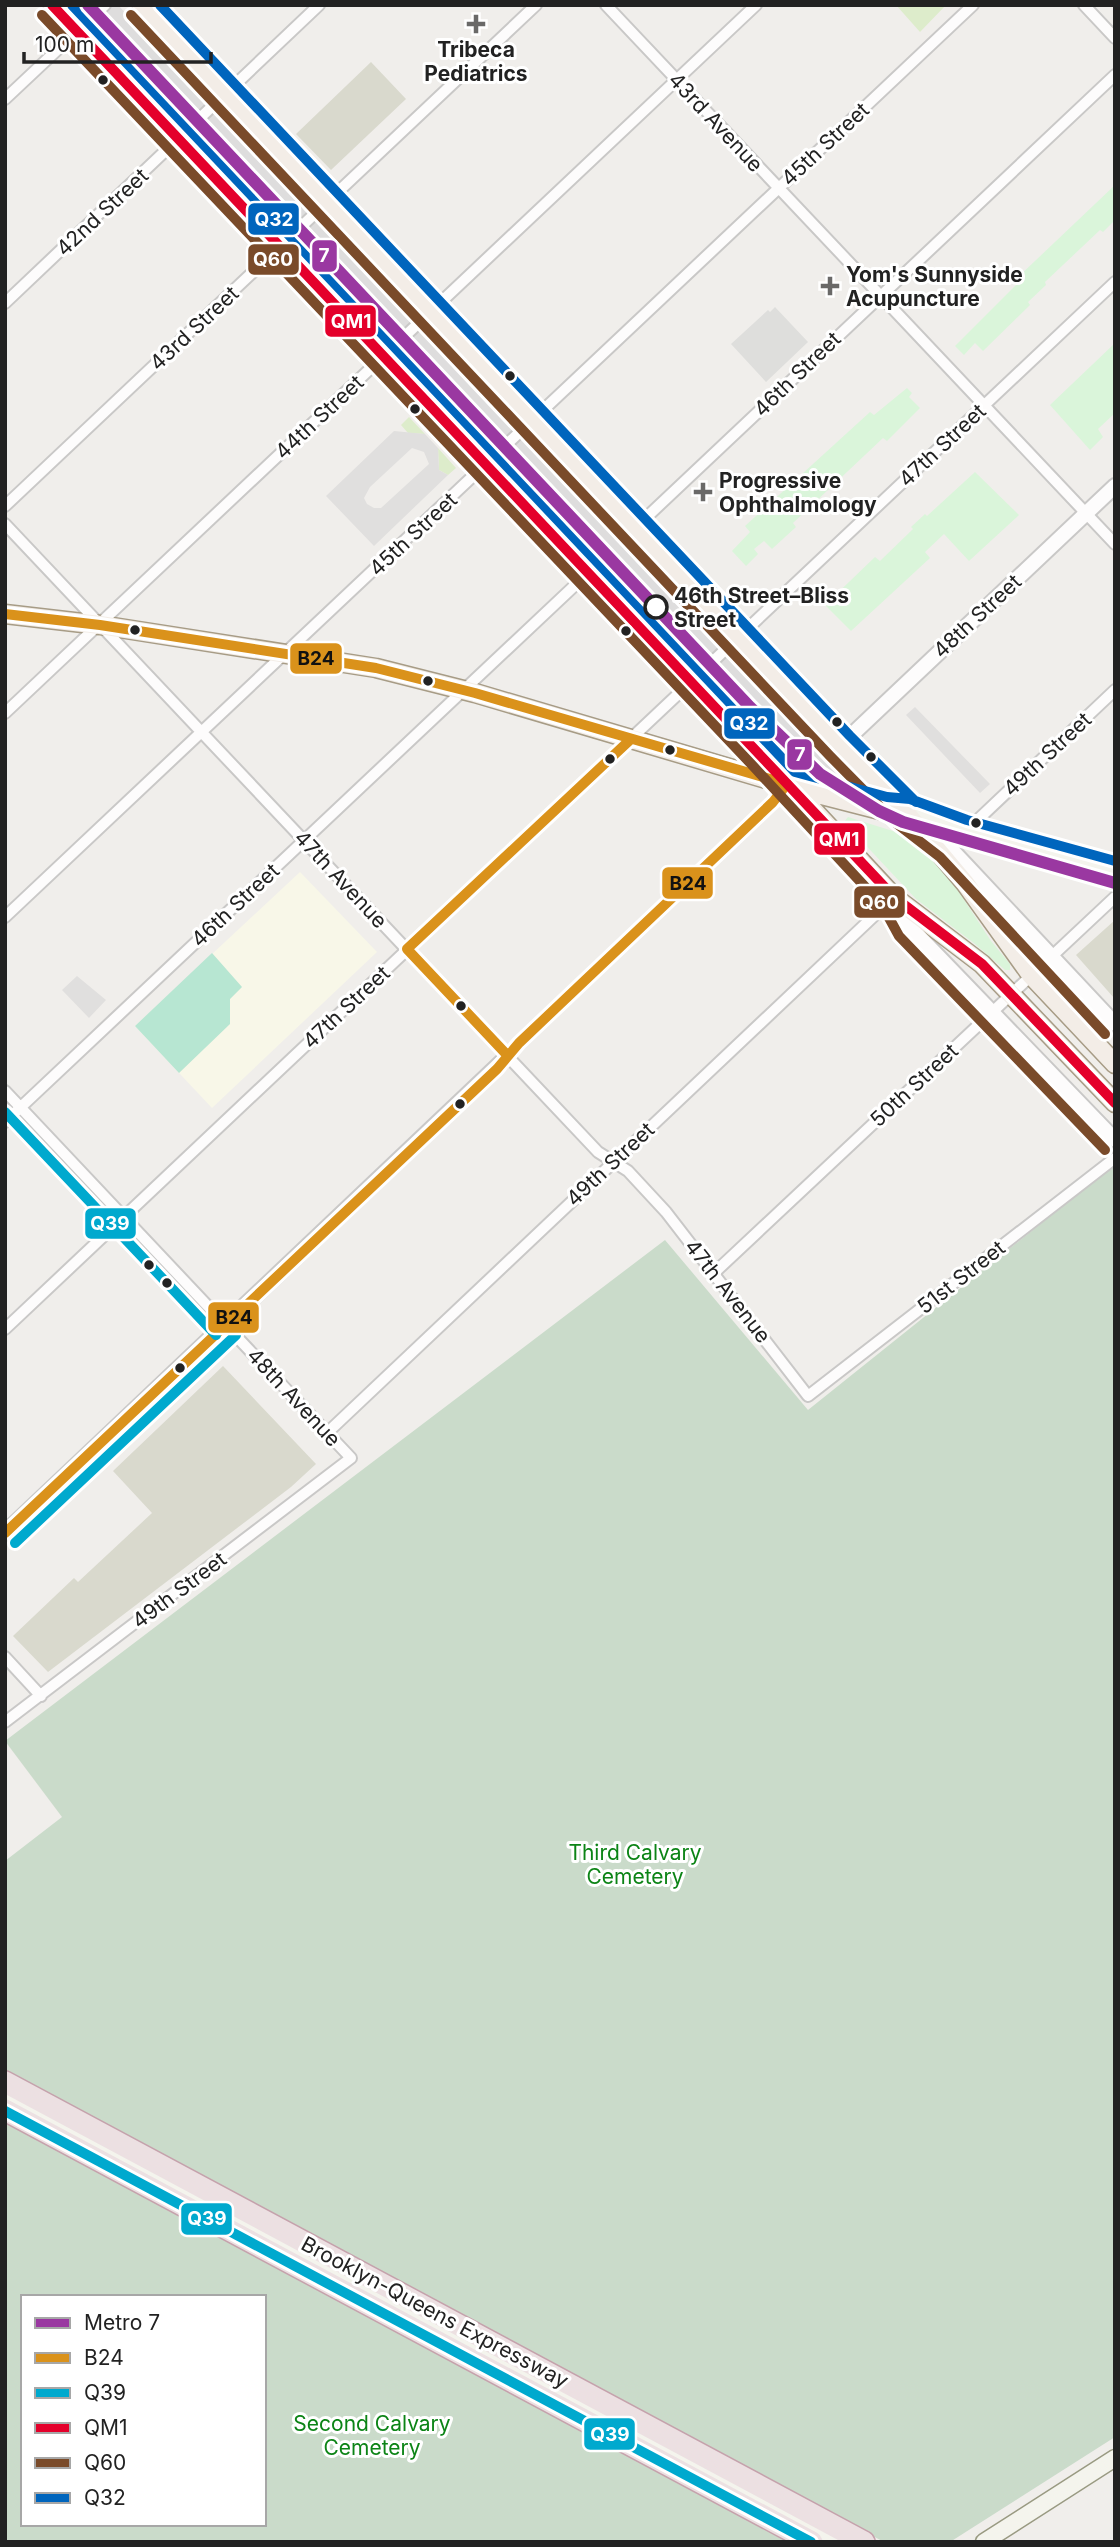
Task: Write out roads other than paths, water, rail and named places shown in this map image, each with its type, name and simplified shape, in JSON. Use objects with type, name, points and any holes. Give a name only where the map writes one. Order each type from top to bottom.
[{"type":"highway","name":"Brooklyn-Queens Expressway","points":[[5,2082],[864,2542]]},
{"type":"highway","name":"Brooklyn-Queens Expressway","points":[[5,2110],[812,2542]]},
{"type":"main road","points":[[51,5],[894,897],[968,951],[1115,1103]]},
{"type":"main road","points":[[141,5],[839,747],[906,813],[965,883],[1031,975],[1115,1064]]},
{"type":"main road","points":[[5,614],[100,625],[366,666],[464,691],[884,811],[906,813],[963,833],[1115,876]]},
{"type":"main road","points":[[5,2095],[841,2542]]},
{"type":"main road","points":[[984,2542],[1115,2458]]},
{"type":"street","points":[[5,99],[105,5]]},
{"type":"street","name":"42nd Street","points":[[5,303],[319,5]]},
{"type":"street","name":"43rd Street","points":[[5,506],[536,5]]},
{"type":"street","name":"43rd Avenue","points":[[606,5],[1115,544]]},
{"type":"street","name":"44th Street","points":[[5,713],[756,5]]},
{"type":"street","name":"45th Street","points":[[5,918],[973,5]]},
{"type":"street","points":[[1084,5],[1115,38]]},
{"type":"street","name":"46th Street","points":[[634,529],[1115,75]]},
{"type":"street","name":"47th Street","points":[[5,1329],[1115,282]]},
{"type":"street","name":"48th Street","points":[[839,747],[1115,486]]},
{"type":"street","name":"47th Avenue","points":[[5,523],[598,1152],[628,1171],[666,1212],[808,1396]]},
{"type":"street","name":"46th Street","points":[[5,1122],[588,573]]},
{"type":"street","name":"49th Street","points":[[949,847],[1115,690]]},
{"type":"street","points":[[5,1533],[508,1056],[773,802],[787,784]]},
{"type":"street","points":[[906,813],[949,847],[1115,1024]]},
{"type":"street","points":[[894,897],[909,926],[1115,1140]]},
{"type":"street","name":"49th Street","points":[[328,1432],[894,897]]},
{"type":"street","name":"50th Street","points":[[714,1273],[1115,897]]},
{"type":"street","name":"48th Avenue","points":[[5,1091],[351,1458]]},
{"type":"street","name":"51st Street","points":[[808,1396],[1115,1158]]},
{"type":"street","name":"49th Street","points":[[5,1722],[351,1458]]},
{"type":"street","points":[[5,1657],[41,1696]]},
{"type":"water","points":[[799,496],[805,499],[808,505],[805,511],[799,514],[793,511],[790,505],[793,499]]},
{"type":"metro line","name":"7","points":[[88,5],[750,707],[820,774],[879,811],[903,822],[1115,883]]},
{"type":"place","name":"Tribeca Pediatrics","points":[[476,24]]},
{"type":"place","name":"Yom's Sunnyside Acupuncture","points":[[830,286]]},
{"type":"place","name":"Progressive Ophthalmology","points":[[703,492]]},
{"type":"place","name":"46th Street–Bliss Street","points":[[656,607]]},
{"type":"park label","name":"Third Calvary Cemetery","points":[[635,1864]]},
{"type":"park label","name":"Second Calvary Cemetery","points":[[372,2435]]}]
